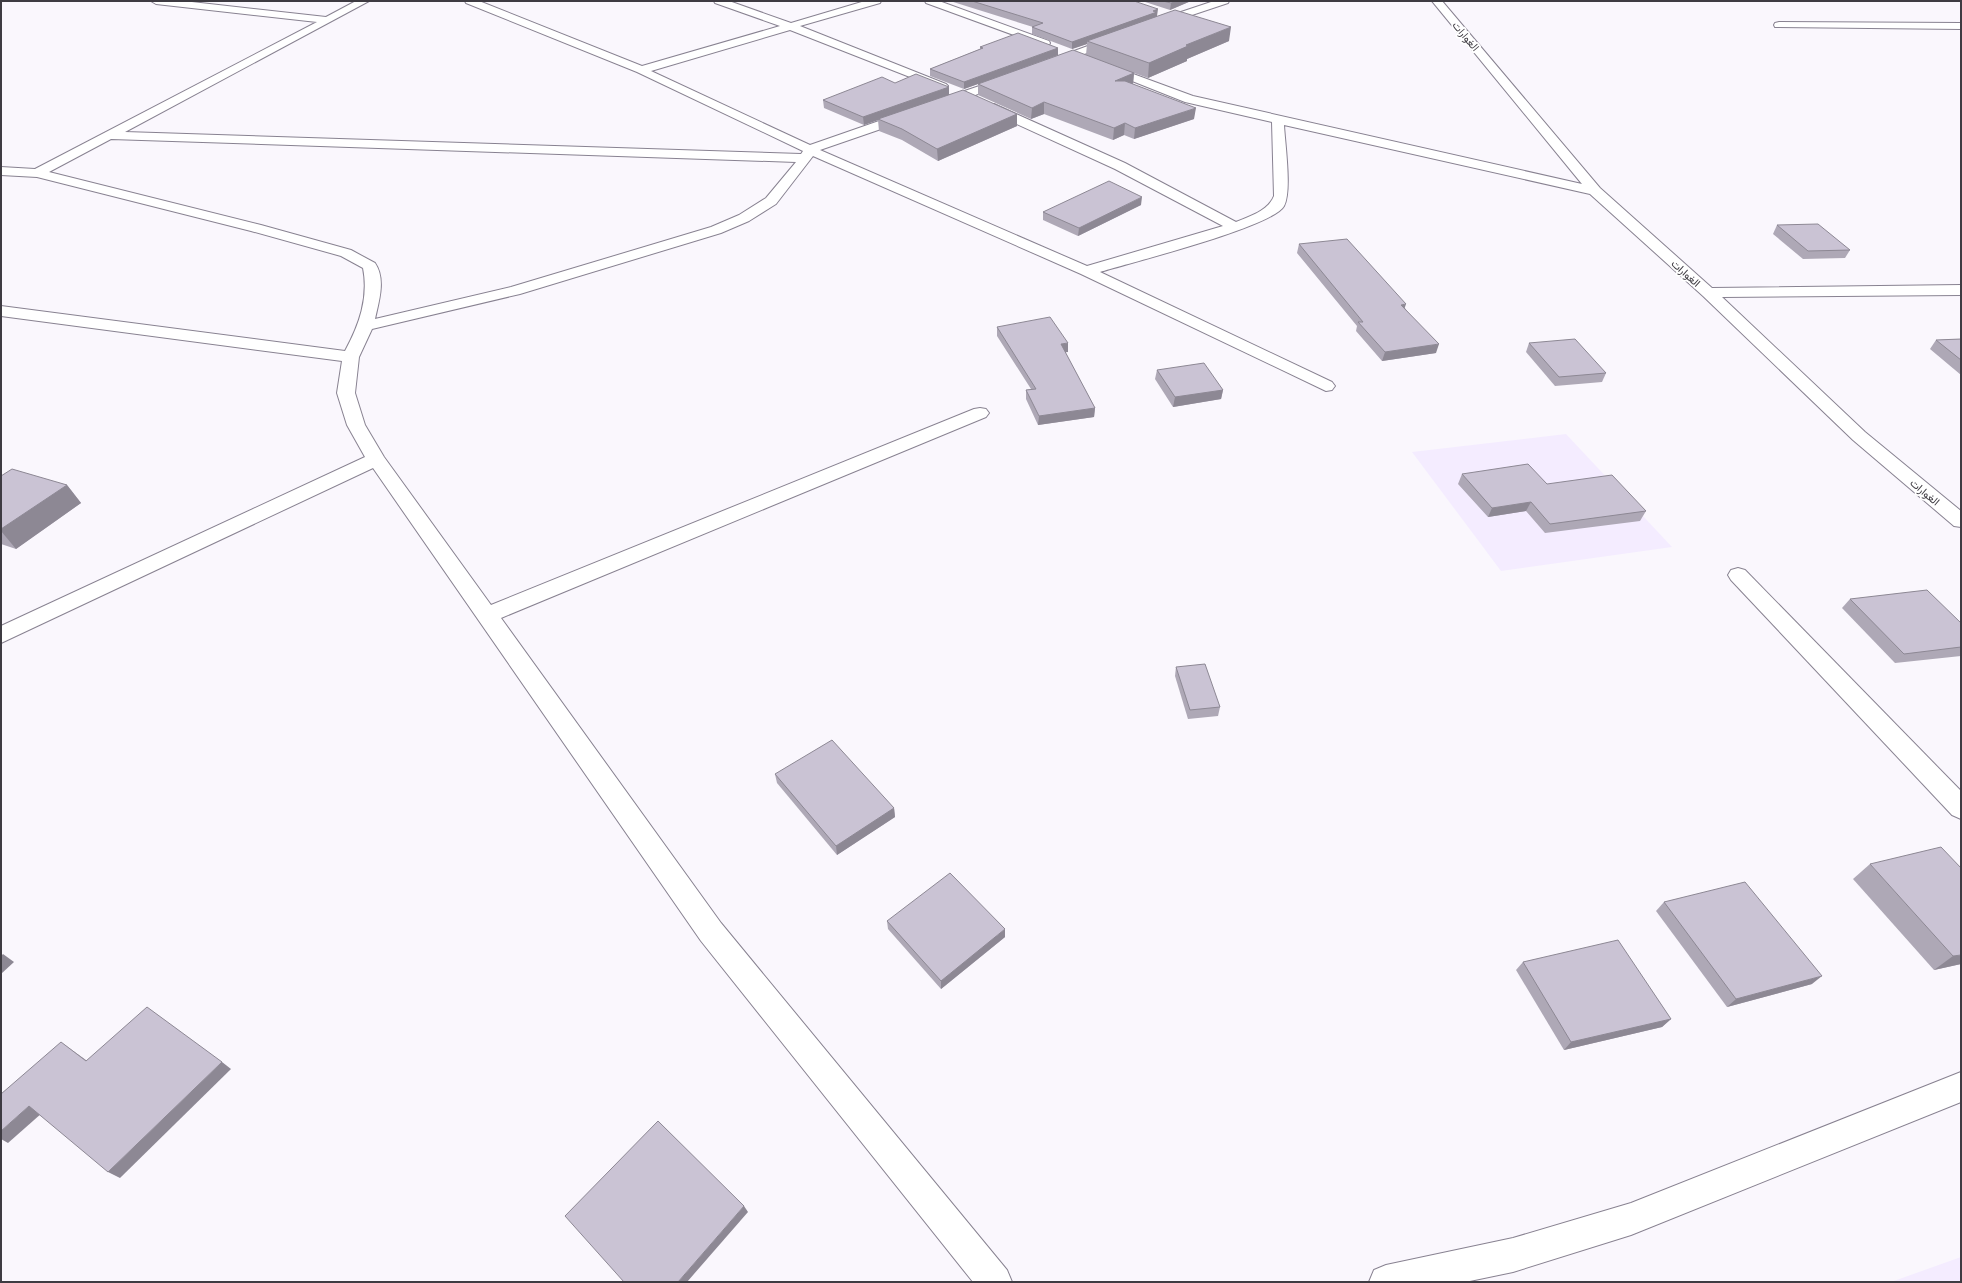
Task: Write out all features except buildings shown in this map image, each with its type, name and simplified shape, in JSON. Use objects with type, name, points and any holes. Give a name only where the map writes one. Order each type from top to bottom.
[{"type":"street","points":[[156,1],[328,20]]},
{"type":"street","points":[[37,173],[364,1]]},
{"type":"street","points":[[470,1],[641,70],[808,154],[1086,271],[1326,386]]},
{"type":"street","points":[[719,1],[790,26],[964,95],[1120,166],[1235,227]]},
{"type":"street","points":[[641,70],[876,1]]},
{"type":"street","points":[[930,1],[1074,54],[1189,99],[1595,191]]},
{"type":"street","points":[[1149,26],[1224,1]]},
{"type":"street","name":"الغوارات","points":[[1437,1],[1595,191],[1708,293],[1859,436],[1961,521]]},
{"type":"street","points":[[1161,12],[1176,17]]},
{"type":"street","points":[[1779,25],[1961,26]]},
{"type":"street","points":[[1038,68],[1126,35]]},
{"type":"street","points":[[107,135],[808,154],[924,109],[1016,76]]},
{"type":"street","points":[[1086,271],[1235,227],[1264,215],[1277,206],[1281,196],[1278,120]]},
{"type":"street","points":[[366,326],[515,291],[716,230],[744,218],[771,201],[808,154]]},
{"type":"street","points":[[1,171],[37,173],[256,228],[346,253],[370,266],[374,285],[366,326],[351,357],[346,392],[356,425],[376,459],[488,615],[711,932],[994,1282]]},
{"type":"street","points":[[1708,293],[1961,290]]},
{"type":"street","points":[[1,311],[351,357]]},
{"type":"street","points":[[488,615],[980,413]]},
{"type":"street","points":[[1,635],[376,459]]},
{"type":"street","points":[[1738,575],[1961,808]]},
{"type":"street","points":[[1386,1282],[1513,1255],[1631,1220],[1961,1087]]},
{"type":"shaded area","points":[[1566,434],[1672,547],[1501,571],[1412,452]]},
{"type":"shaded area","points":[[1961,1257],[1961,1282],[1891,1282]]}]
